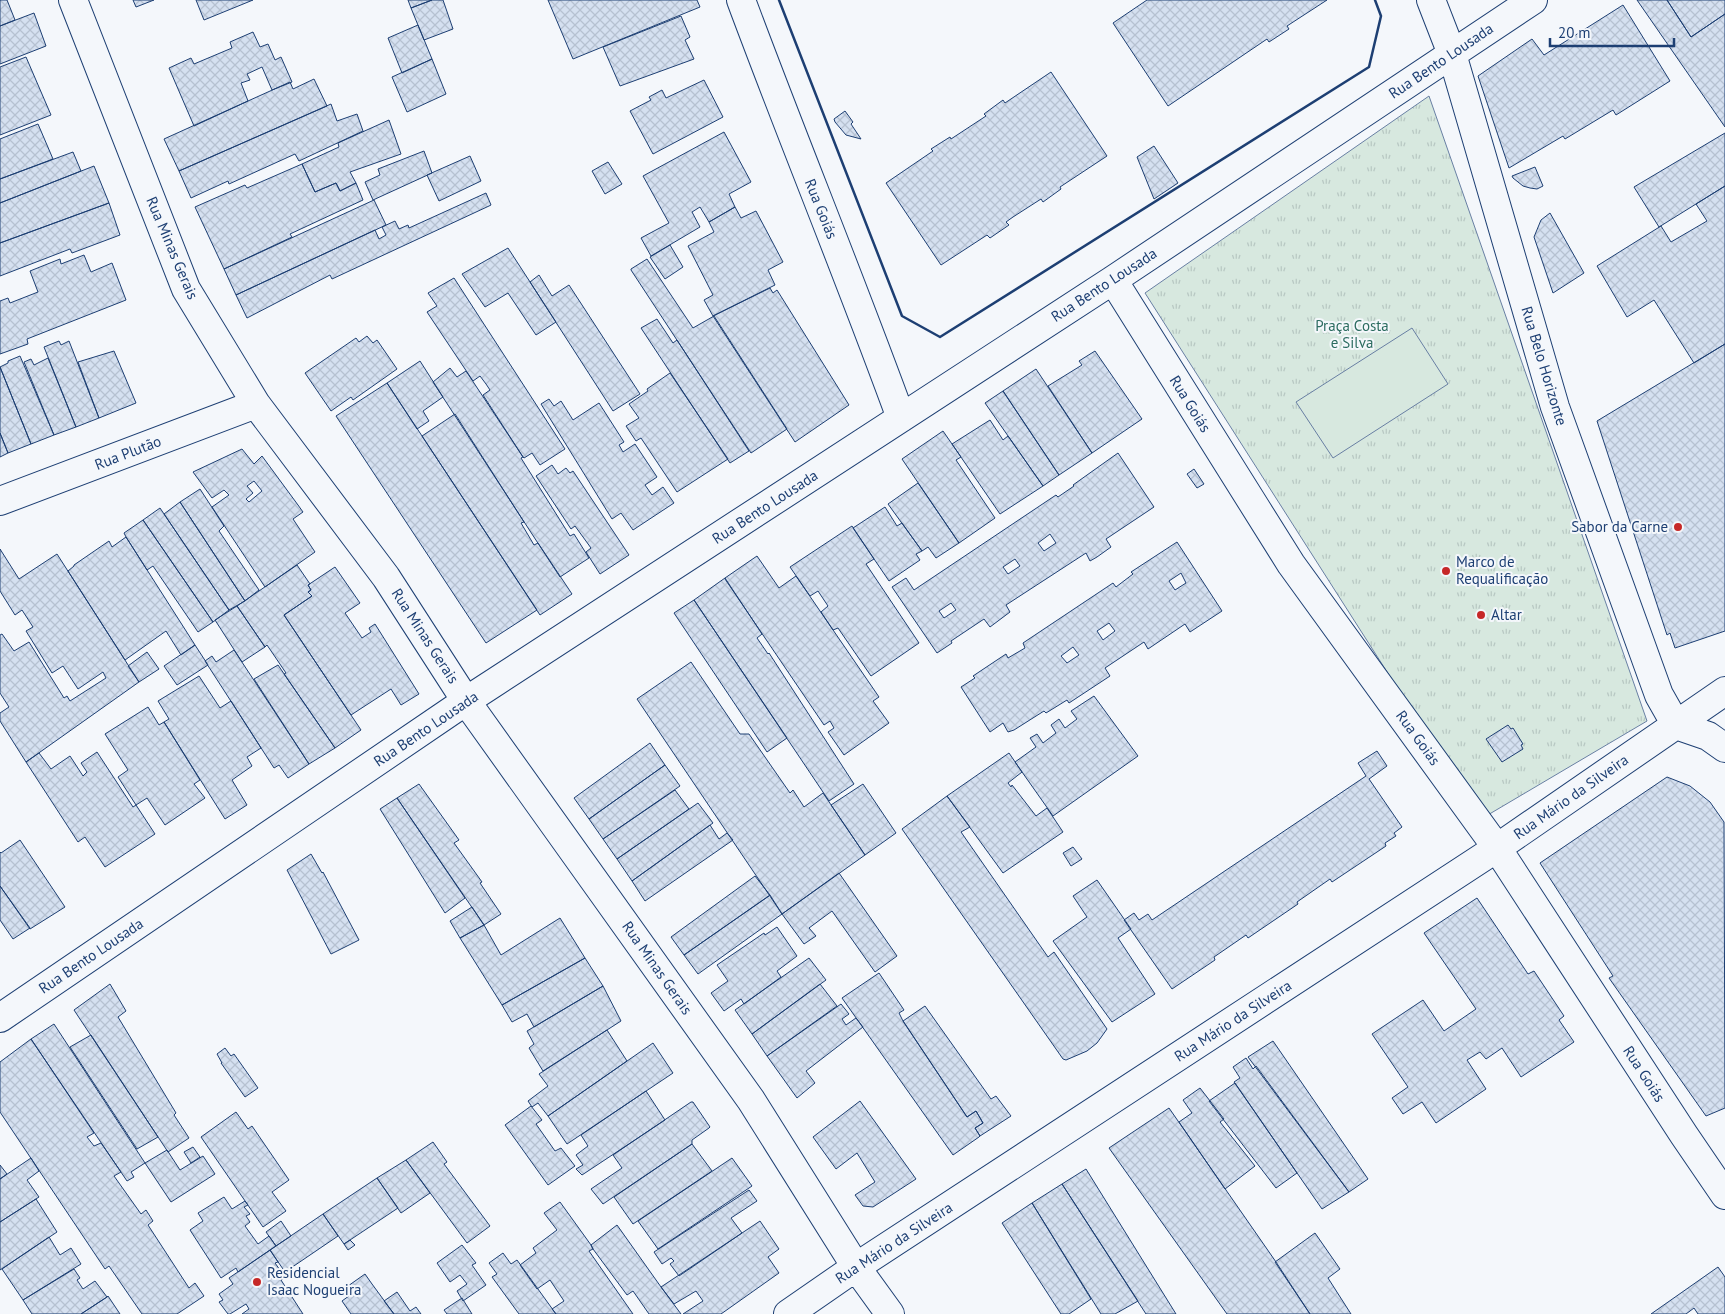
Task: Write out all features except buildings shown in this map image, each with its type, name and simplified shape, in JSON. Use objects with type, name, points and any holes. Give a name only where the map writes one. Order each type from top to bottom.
[{"type":"street","name":"Rua Minas Gerais","points":[[73,0],[186,289],[256,404],[386,577],[466,702],[751,1100],[856,1267],[890,1314]]},
{"type":"street","name":"Rua Goiás","points":[[741,0],[799,155],[857,297],[901,418]]},
{"type":"street","name":"Rua Belo Horizonte","points":[[1431,0],[1452,54],[1555,407],[1658,695],[1676,725]]},
{"type":"street","name":"Rua Bento Lousada","points":[[0,1018],[466,702],[1113,280],[1533,0]]},
{"type":"street","name":"Rua Goiás","points":[[1113,280],[1291,564],[1497,848],[1725,1195]]},
{"type":"street","name":"Rua Plutão","points":[[0,502],[256,404]]},
{"type":"street","name":"Rua Mário da Silveira","points":[[788,1314],[856,1267],[1497,848],[1725,690]]},
{"type":"street","points":[[1676,725],[1708,736],[1725,748]]},
{"type":"green space","name":"Praça Costa e Silva","points":[[1429,96],[1647,721],[1481,819],[1145,293]]},
{"type":"green space","points":[[1412,328],[1448,384],[1333,458],[1296,402]]},
{"type":"wall","points":[[779,0],[902,316],[940,337],[1369,67],[1381,16],[1375,0]]},
{"type":"place","name":"Sabor da Carne","points":[[1678,527]]},
{"type":"place","name":"Marco de Requalificação","points":[[1446,571]]},
{"type":"place","name":"Altar","points":[[1481,615]]},
{"type":"place","name":"Residencial Isaac Nogueira","points":[[257,1282]]}]
